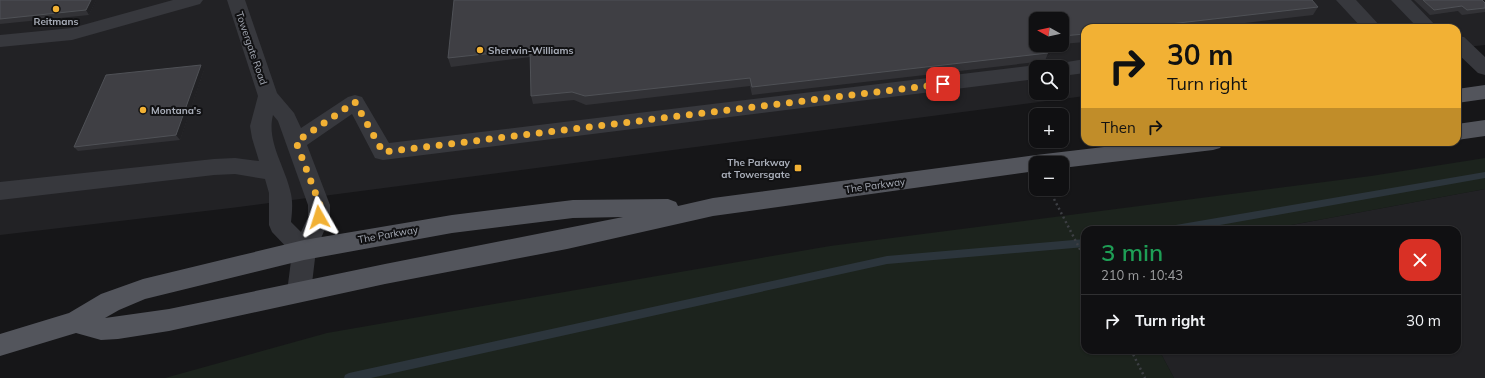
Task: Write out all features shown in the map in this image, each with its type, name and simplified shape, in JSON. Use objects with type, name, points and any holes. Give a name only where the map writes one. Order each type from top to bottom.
[{"type":"main road","points":[[1461,95],[1485,92]]},
{"type":"main road","points":[[1461,131],[1485,128]]},
{"type":"main road","name":"The Parkway","points":[[1069,159],[1179,146]]},
{"type":"main road","name":"The Parkway","points":[[76,322],[101,329],[118,328],[169,320],[300,292],[567,239],[713,207],[1029,164]]},
{"type":"main road","name":"The Parkway","points":[[0,344],[76,322],[110,302],[144,289],[304,250],[452,224],[572,209],[713,207]]},
{"type":"street","points":[[0,41],[72,34],[194,0]]},
{"type":"street","name":"Towergate Road","points":[[236,0],[268,96],[287,118],[320,205],[319,217],[304,250],[300,292]]},
{"type":"street","points":[[1346,0],[1369,24]]},
{"type":"street","points":[[1400,0],[1425,24]]},
{"type":"street","points":[[1461,46],[1485,68]]},
{"type":"street","points":[[1069,68],[1081,67]]},
{"type":"street","points":[[296,142],[355,102],[383,152],[1029,73]]},
{"type":"street","name":"Towergate Road","points":[[268,96],[260,126],[262,138],[280,193],[280,225],[304,250]]},
{"type":"street","points":[[0,191],[214,167],[235,166],[273,172]]},
{"type":"path","points":[[1054,199],[1081,251]]},
{"type":"path","points":[[1133,354],[1146,378]]},
{"type":"shaded area","points":[[0,0],[1485,0],[1485,45],[1461,48],[1461,24],[1081,24],[1081,97],[1069,98],[1069,60],[1029,60],[1029,100],[1054,100],[231,208],[0,235]]},
{"type":"shaded area","points":[[1485,158],[1485,189],[1286,226],[1081,226],[1081,354],[1161,354],[1174,378],[165,378],[327,333],[830,246],[1371,176]]},
{"type":"shaded area","points":[[1485,189],[1485,378],[1174,378],[1161,354],[1461,354],[1461,226],[1286,226]]},
{"type":"building","points":[[0,0],[91,0],[86,10],[0,19]]},
{"type":"building","points":[[454,0],[1312,0],[1318,7],[1170,24],[1081,24],[1081,34],[1069,35],[1069,12],[1029,12],[1029,52],[1049,52],[1048,53],[752,87],[750,78],[585,96],[572,92],[531,96],[530,49],[448,58]]},
{"type":"building","points":[[1423,0],[1482,0],[1485,3],[1485,8],[1467,10],[1462,6],[1434,10]]},
{"type":"building","name":"Montana's","points":[[201,65],[176,135],[74,147],[106,75]]},
{"type":"waterway","points":[[1193,226],[1485,175]]},
{"type":"waterway","points":[[349,378],[887,260],[1081,243]]},
{"type":"place","name":"Reitmans","points":[[56,9]]},
{"type":"place","name":"Sherwin-Williams","points":[[480,50]]},
{"type":"place","name":"Montana's","points":[[143,110]]},
{"type":"place","name":"The Parkway at Towersgate","points":[[798,168]]},
{"type":"route","points":[[319,217],[320,205],[296,142],[355,102],[383,152],[943,84]]}]
